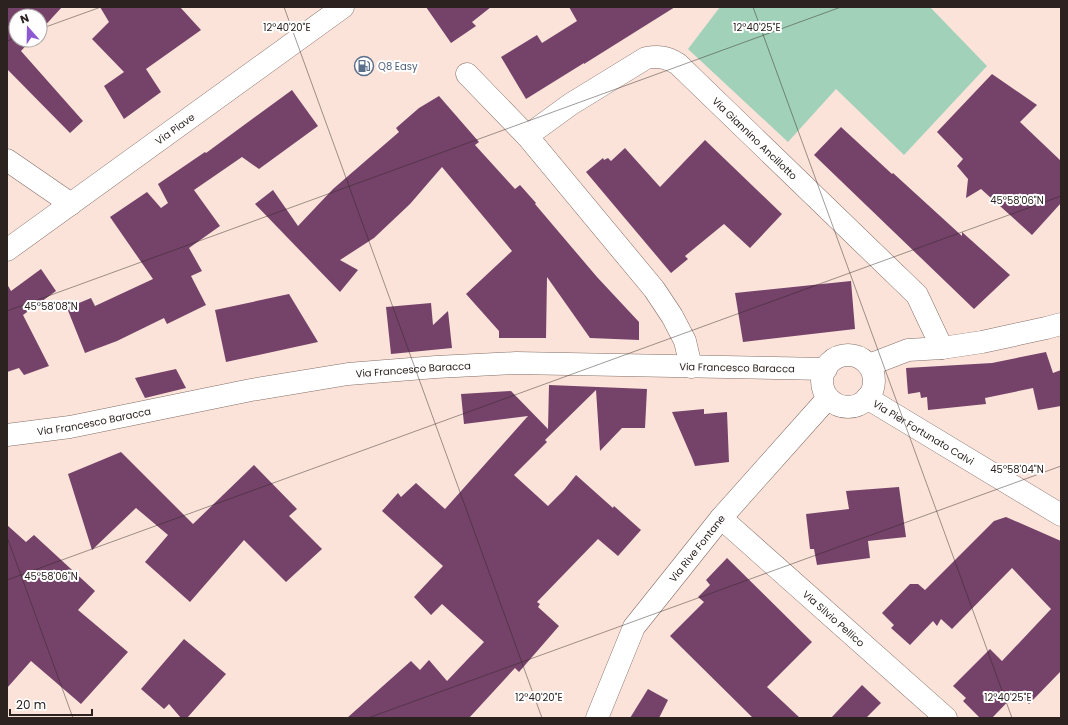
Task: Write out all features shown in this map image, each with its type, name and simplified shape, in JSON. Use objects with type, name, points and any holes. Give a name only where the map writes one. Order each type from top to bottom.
[{"type":"street","name":"Via Piave","points":[[7,250],[344,7]]},
{"type":"street","name":"Via Giannino Ancillotto","points":[[527,136],[571,104],[646,58],[657,56],[668,58],[678,64],[917,295],[942,348]]},
{"type":"street","points":[[467,74],[527,136],[658,295],[672,316],[685,341],[691,367]]},
{"type":"street","points":[[7,160],[71,204]]},
{"type":"street","points":[[869,365],[908,350],[942,348],[982,342],[1061,324]]},
{"type":"street","points":[[846,356],[854,356],[869,365],[873,374],[874,382],[872,391],[861,404],[852,407],[843,407],[835,404],[828,398],[822,384],[823,376],[826,369],[834,360],[846,356]]},
{"type":"street","name":"Via Francesco Baracca","points":[[7,435],[70,427],[251,390],[348,374],[436,367],[516,363],[826,369]]},
{"type":"street","name":"Via Rive Fontane","points":[[597,718],[634,627],[721,518],[828,398]]},
{"type":"street","name":"Via Pier Fortunato Calvi","points":[[867,398],[1061,515]]},
{"type":"street","name":"Via Silvio Pellico","points":[[721,518],[946,718]]},
{"type":"green space","points":[[720,7],[930,7],[987,66],[904,155],[836,89],[788,142],[688,49]]},
{"type":"building","points":[[7,7],[62,7],[48,22],[48,8],[8,8],[8,48],[24,48],[21,51],[83,121],[70,133],[7,69]]},
{"type":"building","points":[[100,7],[180,7],[201,30],[146,69],[161,92],[124,119],[104,86],[124,72],[92,39],[109,22]]},
{"type":"building","points":[[426,7],[491,7],[472,22],[476,26],[451,43]]},
{"type":"building","points":[[569,7],[675,7],[526,99],[501,57],[537,35],[542,43],[577,21]]},
{"type":"building","points":[[992,74],[1037,105],[1020,122],[1061,161],[1061,203],[1032,235],[981,189],[966,198],[968,179],[957,166],[963,159],[937,132]]},
{"type":"building","points":[[292,90],[318,126],[259,169],[242,157],[194,190],[220,226],[189,248],[202,271],[191,276],[206,305],[167,324],[164,318],[117,341],[85,353],[67,308],[91,298],[95,306],[153,279],[110,217],[147,192],[161,208],[168,203],[158,184],[205,152],[206,153]]},
{"type":"building","points":[[439,96],[479,142],[475,145],[515,189],[520,185],[597,277],[639,322],[639,340],[590,338],[547,277],[546,338],[499,338],[499,331],[466,294],[512,251],[442,167],[410,204],[374,238],[340,260],[358,270],[340,292],[255,204],[273,190],[298,226],[333,189],[399,132],[396,128],[419,108]]},
{"type":"building","points":[[841,127],[962,236],[962,232],[1010,275],[974,309],[814,155]]},
{"type":"building","points":[[705,140],[782,214],[750,248],[724,224],[685,256],[688,259],[671,273],[586,172],[603,158],[604,160],[608,158],[611,161],[625,148],[660,187]]},
{"type":"building","points":[[41,269],[56,291],[23,315],[49,366],[24,375],[19,368],[7,372],[7,284],[11,291]]},
{"type":"building","points":[[851,281],[855,329],[743,342],[735,293]]},
{"type":"building","points":[[289,294],[318,342],[226,362],[215,310]]},
{"type":"building","points":[[431,303],[433,325],[448,311],[452,348],[391,354],[386,307]]},
{"type":"building","points":[[1046,352],[1053,373],[1061,370],[1061,406],[1038,410],[1033,388],[985,398],[986,404],[928,410],[927,397],[921,398],[920,392],[908,394],[906,368],[992,363]]},
{"type":"building","points":[[176,369],[186,388],[145,398],[135,378]]},
{"type":"building","points":[[549,385],[647,389],[645,428],[622,428],[600,451],[596,390],[545,440],[547,442],[514,475],[548,506],[576,475],[613,508],[614,506],[641,530],[618,556],[598,539],[537,602],[540,604],[538,607],[559,626],[519,672],[515,668],[469,718],[347,718],[411,661],[420,670],[429,660],[447,681],[484,642],[442,604],[431,615],[414,597],[443,566],[382,511],[398,493],[401,497],[416,483],[445,509],[528,416],[464,424],[461,394],[511,391],[548,429]]},
{"type":"building","points":[[704,409],[704,414],[727,412],[729,462],[695,466],[672,412]]},
{"type":"building","points":[[121,452],[193,524],[254,465],[297,509],[289,516],[322,549],[286,582],[244,540],[190,602],[145,562],[168,535],[136,508],[92,550],[68,474]]},
{"type":"building","points":[[899,487],[906,537],[868,541],[870,558],[817,565],[814,549],[810,549],[806,514],[849,509],[846,491]]},
{"type":"building","points":[[1006,517],[1061,541],[1061,671],[1029,704],[1017,692],[992,718],[980,718],[963,701],[966,698],[953,686],[990,649],[1002,661],[1051,609],[1012,568],[952,629],[941,619],[937,626],[933,621],[910,645],[891,628],[894,625],[882,613],[910,584],[918,584],[925,590],[994,521]]},
{"type":"building","points":[[7,525],[26,542],[34,535],[95,591],[78,610],[128,652],[81,704],[31,661],[7,688]]},
{"type":"building","points":[[727,558],[812,642],[767,687],[800,718],[753,718],[670,636],[704,602],[698,597],[710,585],[706,580]]},
{"type":"building","points":[[184,639],[226,674],[187,718],[181,718],[169,704],[164,709],[141,689]]},
{"type":"building","points":[[862,685],[881,703],[866,718],[831,718]]},
{"type":"building","points":[[648,689],[668,700],[659,718],[630,718]]},
{"type":"place","name":"Q8 Easy","points":[[364,66]]}]
